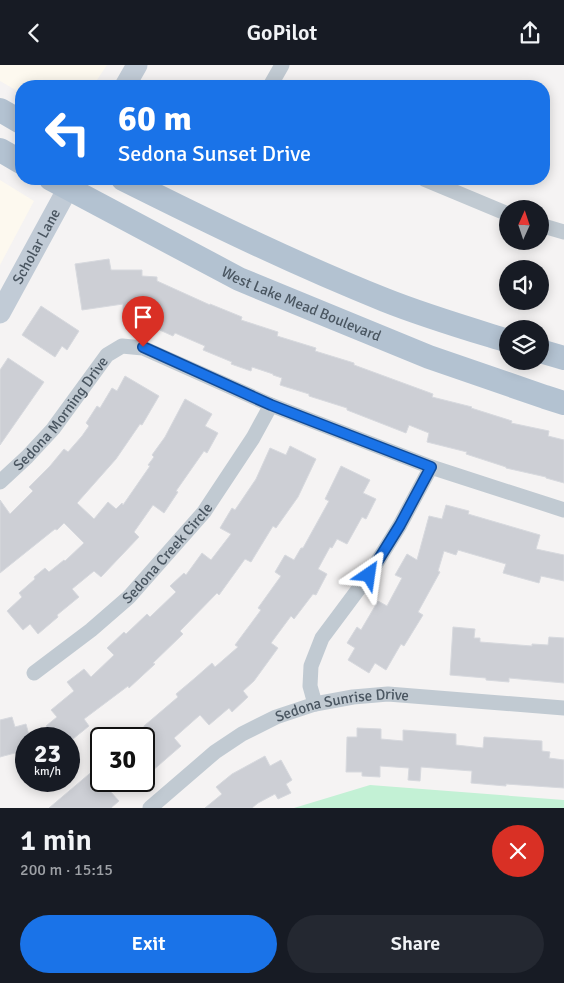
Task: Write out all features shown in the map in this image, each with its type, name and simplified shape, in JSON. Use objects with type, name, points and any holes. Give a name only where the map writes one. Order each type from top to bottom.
[{"type":"main road","points":[[0,110],[15,119]]},
{"type":"main road","points":[[0,149],[15,158]]},
{"type":"main road","name":"West Lake Mead Boulevard","points":[[69,185],[239,279],[429,357],[564,403]]},
{"type":"main road","points":[[135,185],[312,270],[420,313],[499,338]]},
{"type":"main road","points":[[549,354],[564,358]]},
{"type":"street","points":[[128,80],[137,65]]},
{"type":"street","points":[[273,80],[282,65]]},
{"type":"street","name":"Scholar Lane","points":[[0,313],[63,185]]},
{"type":"street","points":[[438,185],[499,210]]},
{"type":"street","points":[[549,228],[564,232]]},
{"type":"street","name":"Sedona Morning Drive","points":[[0,482],[53,429],[107,355],[122,347],[143,347],[271,405]]},
{"type":"street","points":[[271,405],[431,467],[564,510]]},
{"type":"street","name":"Sedona Creek Circle","points":[[34,673],[123,603],[167,555],[204,512],[253,438],[271,405]]},
{"type":"street","points":[[315,704],[310,686],[310,666],[322,638],[369,575],[400,525],[431,467]]},
{"type":"street","name":"Sedona Sunrise Drive","points":[[150,808],[215,752],[242,734],[276,717],[315,704],[353,697],[388,695],[564,708]]},
{"type":"shaded area","points":[[0,65],[107,65],[97,80],[15,80],[15,90],[0,81]]},
{"type":"shaded area","points":[[0,180],[34,201],[0,265]]},
{"type":"green space","points":[[370,785],[564,800],[564,808],[294,808]]},
{"type":"building","points":[[109,259],[111,270],[142,270],[142,276],[157,277],[157,281],[242,317],[241,320],[278,332],[277,336],[316,348],[315,351],[354,363],[354,365],[433,394],[432,397],[472,407],[512,421],[511,423],[549,431],[548,436],[564,440],[564,483],[506,468],[466,454],[467,452],[427,442],[429,433],[409,425],[406,433],[347,410],[347,408],[280,385],[282,378],[252,367],[251,371],[231,364],[232,362],[203,350],[205,346],[175,333],[173,336],[153,327],[159,313],[123,312],[123,304],[82,310],[75,264]]},
{"type":"building","points":[[41,306],[79,331],[67,350],[62,346],[55,357],[22,335]]},
{"type":"building","points":[[8,358],[44,382],[0,445],[0,370]]},
{"type":"building","points":[[125,376],[159,396],[142,425],[140,424],[116,459],[77,503],[94,519],[108,502],[116,509],[122,503],[123,505],[150,466],[148,465],[154,457],[152,455],[165,437],[185,399],[212,414],[205,426],[218,433],[207,453],[204,451],[176,491],[178,492],[164,513],[153,505],[134,532],[139,537],[101,577],[94,571],[72,589],[79,597],[38,634],[30,624],[23,630],[7,611],[22,597],[19,593],[45,568],[49,572],[65,561],[84,543],[64,523],[0,573],[0,500],[10,514],[33,491],[29,487],[64,449],[68,452],[82,436],[89,426],[86,423],[97,406],[100,408],[112,388],[117,391]]},
{"type":"building","points":[[290,446],[316,459],[298,497],[276,528],[273,526],[251,562],[245,559],[219,595],[217,593],[180,631],[183,634],[153,663],[155,664],[129,688],[128,686],[84,719],[89,726],[80,733],[80,727],[47,727],[57,717],[51,710],[74,691],[67,682],[84,669],[91,677],[114,655],[107,648],[124,632],[126,634],[147,614],[150,617],[176,592],[170,586],[184,573],[186,575],[202,553],[211,560],[231,534],[220,528],[232,508],[235,510],[256,479],[270,448],[286,455]]},
{"type":"building","points":[[341,466],[370,480],[363,493],[376,499],[366,519],[362,517],[347,544],[337,539],[332,548],[330,547],[318,569],[327,574],[316,595],[313,594],[294,619],[291,616],[271,643],[278,648],[254,681],[243,691],[248,697],[232,712],[229,708],[209,725],[200,715],[174,738],[181,746],[155,768],[155,727],[144,726],[178,697],[176,694],[212,663],[215,667],[238,647],[235,645],[261,610],[258,608],[281,576],[275,572],[285,555],[294,560],[301,548],[303,548],[329,501],[325,499]]},
{"type":"building","points":[[446,505],[469,511],[468,514],[540,535],[536,549],[564,555],[564,581],[541,576],[539,583],[503,573],[506,564],[458,550],[456,555],[444,551],[438,571],[440,572],[418,612],[423,615],[404,646],[401,644],[386,670],[375,663],[369,673],[348,660],[355,648],[347,643],[357,627],[361,630],[378,601],[387,606],[402,578],[395,575],[407,554],[417,560],[429,516],[442,519]]},
{"type":"building","points":[[453,627],[475,629],[474,638],[480,638],[480,642],[532,646],[532,644],[548,645],[549,637],[564,638],[564,683],[509,678],[509,682],[450,675]]},
{"type":"building","points":[[12,717],[15,727],[15,753],[0,757],[0,720]]},
{"type":"building","points":[[26,724],[27,727],[15,727]]},
{"type":"building","points":[[357,728],[381,729],[381,739],[403,741],[403,730],[456,734],[456,745],[483,748],[484,737],[542,741],[542,751],[550,752],[549,758],[564,760],[564,788],[471,783],[472,771],[421,767],[420,781],[408,780],[409,768],[380,766],[380,777],[362,776],[362,772],[346,772],[347,737],[357,737]]},
{"type":"building","points":[[265,756],[270,766],[281,760],[292,780],[286,784],[291,793],[278,799],[275,794],[252,808],[205,808],[222,794],[216,787],[232,774]]},
{"type":"building","points":[[90,773],[90,792],[111,792],[119,801],[111,808],[49,808],[68,792],[80,792],[80,782]]},
{"type":"route","points":[[143,347],[271,405],[431,467],[400,525],[369,575]]}]
